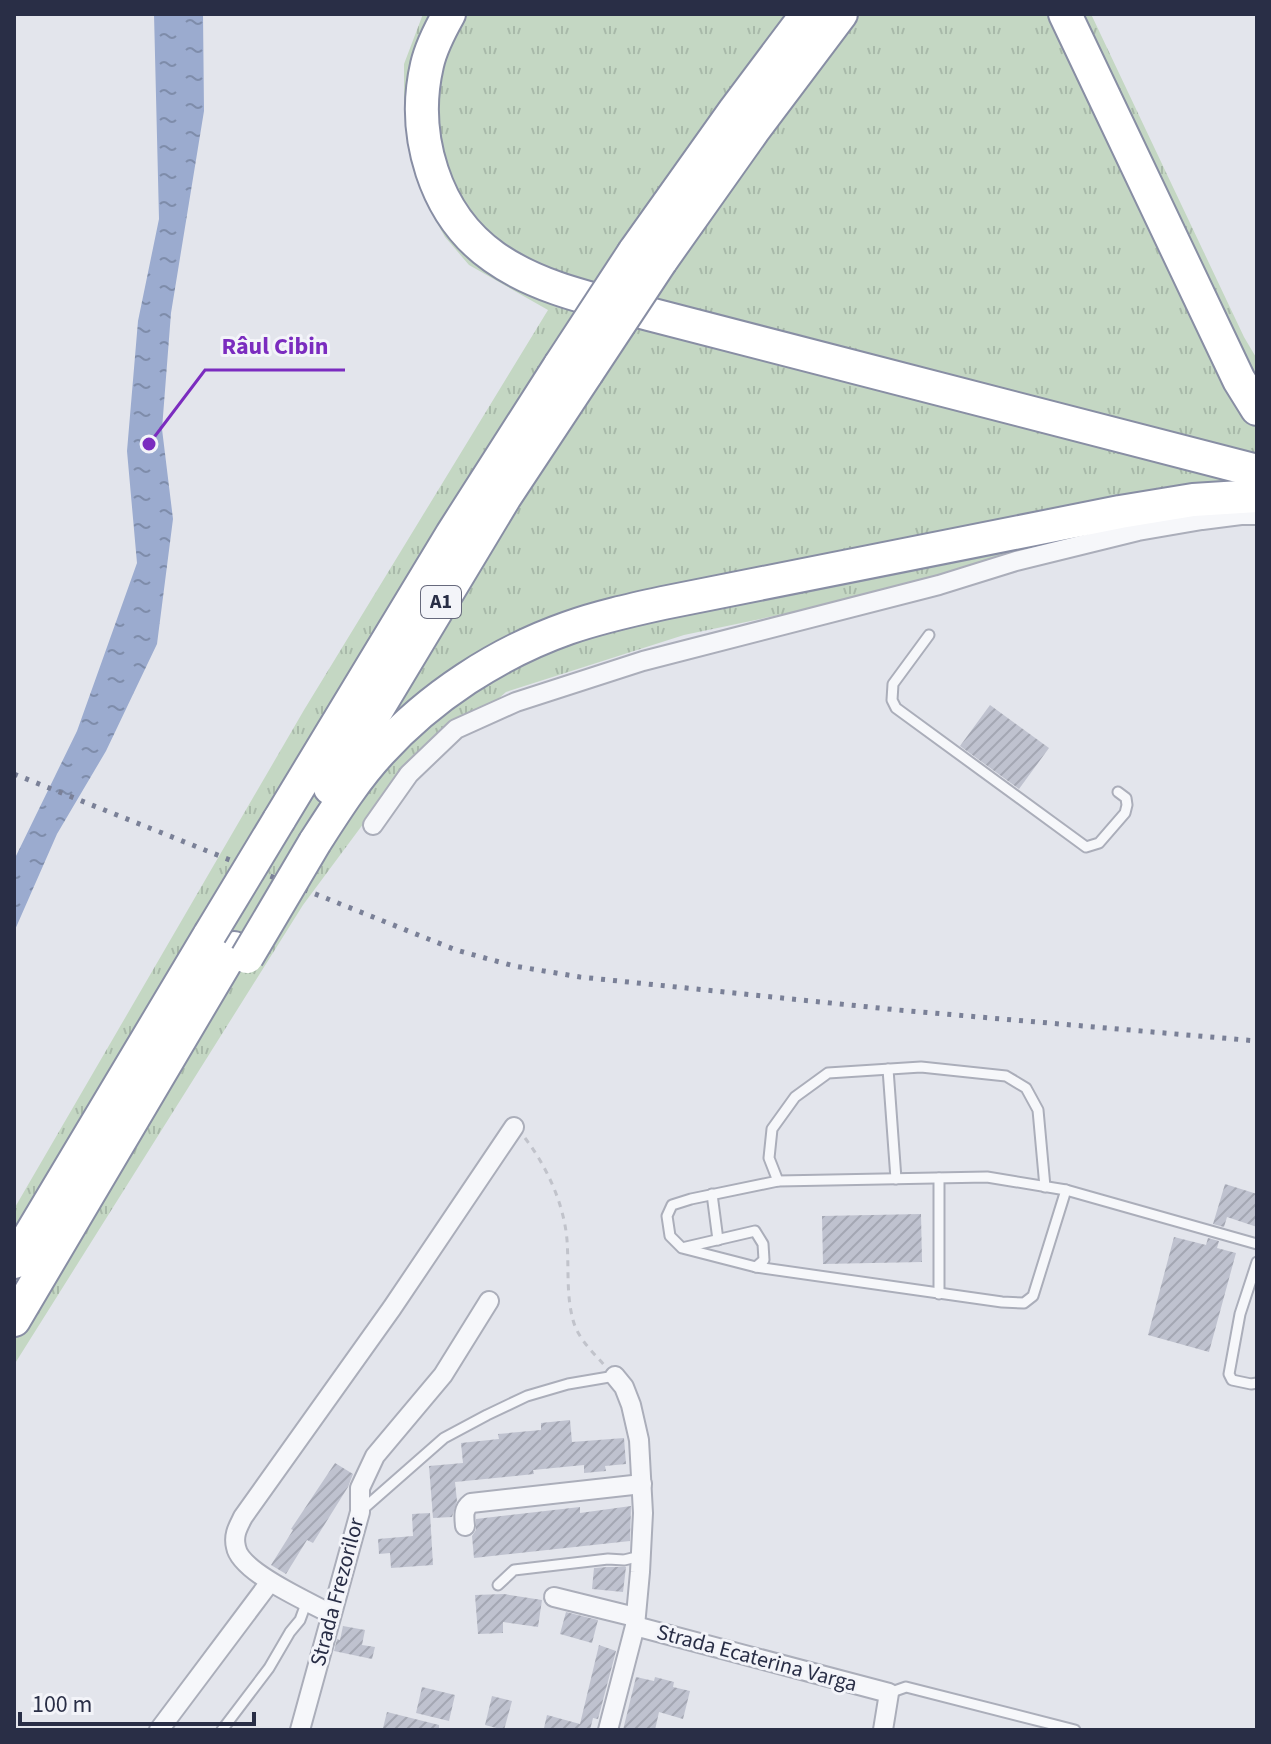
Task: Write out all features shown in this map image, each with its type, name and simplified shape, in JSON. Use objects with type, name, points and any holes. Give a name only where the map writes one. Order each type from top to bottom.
[{"type":"highway","points":[[449,14],[427,61],[422,89],[423,137],[431,166],[441,194],[456,220],[494,257],[528,277],[559,289],[649,314],[1257,471]]},
{"type":"highway","points":[[638,254],[790,14]]},
{"type":"highway","name":"A1","points":[[14,1320],[35,1226],[222,942],[290,828],[452,534],[735,110],[807,14]]},
{"type":"highway","name":"A1","points":[[638,254],[753,131],[841,14]]},
{"type":"highway","points":[[1065,14],[1239,380],[1257,409]]},
{"type":"highway","points":[[222,942],[290,828],[353,785],[379,753],[446,694],[495,661],[539,639],[606,616],[663,603],[1120,512],[1193,500],[1257,496]]},
{"type":"highway","name":"A1","points":[[28,1268],[100,1177],[222,942]]},
{"type":"street","points":[[373,825],[409,774],[456,729],[516,702],[643,661],[939,585],[1016,561],[1138,531],[1257,515]]},
{"type":"street","points":[[331,1614],[270,1582],[242,1560],[236,1549],[235,1533],[243,1517],[392,1308],[514,1127]]},
{"type":"street","name":"Strada Frezorilor","points":[[300,1730],[360,1512],[360,1488],[375,1456],[443,1375],[489,1301]]},
{"type":"street","points":[[554,1597],[635,1622],[643,1513],[639,1440],[631,1405],[624,1387],[615,1376]]},
{"type":"street","points":[[465,1526],[464,1513],[471,1503],[642,1484]]},
{"type":"street","points":[[159,1730],[270,1582]]},
{"type":"street","name":"Strada Ecaterina Varga","points":[[608,1730],[635,1622],[889,1693]]},
{"type":"street","points":[[883,1730],[889,1693]]},
{"type":"lane","points":[[929,635],[893,684],[892,700],[896,708],[1086,847],[1099,843],[1125,813],[1126,798],[1118,792]]},
{"type":"lane","points":[[778,1181],[769,1158],[772,1129],[795,1097],[828,1073],[921,1067],[1006,1076],[1026,1088],[1038,1110],[1045,1187]]},
{"type":"lane","points":[[888,1069],[896,1179]]},
{"type":"lane","points":[[1066,1190],[1033,1296],[1024,1303],[756,1267],[682,1248],[670,1236],[667,1216],[672,1205],[778,1181],[987,1177],[1066,1190],[1257,1244]]},
{"type":"lane","points":[[939,1178],[939,1294]]},
{"type":"lane","points":[[712,1194],[718,1240]]},
{"type":"lane","points":[[682,1248],[755,1231],[763,1244],[764,1260],[756,1267]]},
{"type":"lane","points":[[1257,1262],[1240,1314],[1229,1374],[1232,1380],[1257,1383]]},
{"type":"lane","points":[[360,1512],[444,1438],[527,1396],[568,1384],[615,1376]]},
{"type":"lane","points":[[498,1585],[514,1570],[641,1556]]},
{"type":"lane","points":[[222,1730],[269,1668],[300,1620],[307,1601]]},
{"type":"lane","points":[[889,1693],[906,1687],[1075,1730]]},
{"type":"path","points":[[514,1127],[527,1140],[557,1194],[564,1216],[573,1322],[581,1339],[615,1376]]},
{"type":"green space","points":[[423,14],[1091,14],[1257,359],[1257,456],[1216,523],[684,635],[506,692],[378,804],[303,905],[14,1365],[14,1209],[304,710],[548,310],[469,265],[445,237],[428,207],[412,158],[404,109],[404,64]]},
{"type":"water","points":[[154,14],[203,14],[204,111],[171,313],[162,429],[173,519],[157,644],[106,751],[57,834],[14,932],[14,860],[77,731],[137,563],[127,451],[138,321],[159,219]]},
{"type":"building","points":[[990,705],[1049,748],[1019,789],[960,746]]},
{"type":"building","points":[[1225,1184],[1257,1194],[1257,1227],[1227,1217],[1224,1227],[1213,1224]]},
{"type":"building","points":[[921,1214],[922,1262],[823,1264],[822,1216]]},
{"type":"building","points":[[1174,1237],[1206,1245],[1208,1238],[1219,1241],[1217,1248],[1236,1253],[1209,1352],[1148,1335]]},
{"type":"building","points":[[570,1420],[572,1442],[624,1438],[626,1464],[605,1466],[606,1471],[584,1473],[584,1465],[455,1482],[457,1501],[452,1517],[433,1518],[429,1466],[463,1463],[461,1443],[499,1439],[498,1434],[541,1430],[541,1423]]},
{"type":"building","points":[[335,1463],[353,1474],[348,1487],[313,1543],[307,1540],[286,1574],[271,1565]]},
{"type":"building","points":[[631,1506],[630,1541],[474,1558],[472,1536],[476,1530],[476,1519],[580,1507],[580,1513]]},
{"type":"building","points":[[430,1513],[433,1565],[391,1568],[390,1553],[379,1554],[378,1539],[413,1536],[412,1514]]},
{"type":"building","points":[[626,1567],[623,1592],[592,1589],[594,1568]]},
{"type":"building","points":[[504,1594],[542,1600],[538,1627],[503,1622],[503,1633],[478,1634],[475,1595]]},
{"type":"building","points":[[566,1612],[598,1620],[592,1643],[560,1634]]},
{"type":"building","points":[[343,1626],[365,1630],[362,1645],[375,1647],[372,1659],[334,1651]]},
{"type":"building","points":[[599,1645],[616,1651],[598,1719],[593,1718],[590,1730],[544,1728],[547,1715],[580,1724]]},
{"type":"building","points":[[636,1677],[654,1681],[655,1677],[674,1682],[673,1687],[690,1691],[683,1719],[659,1712],[655,1730],[623,1730]]},
{"type":"building","points":[[422,1687],[455,1695],[449,1721],[416,1713]]},
{"type":"building","points":[[492,1696],[512,1701],[504,1730],[485,1725]]},
{"type":"building","points":[[387,1712],[439,1725],[439,1730],[383,1728]]},
{"type":"railway","points":[[14,774],[456,950],[514,966],[580,977],[898,1010],[1257,1041]]},
{"type":"place","name":"Râul Cibin","points":[[149,444]]}]
